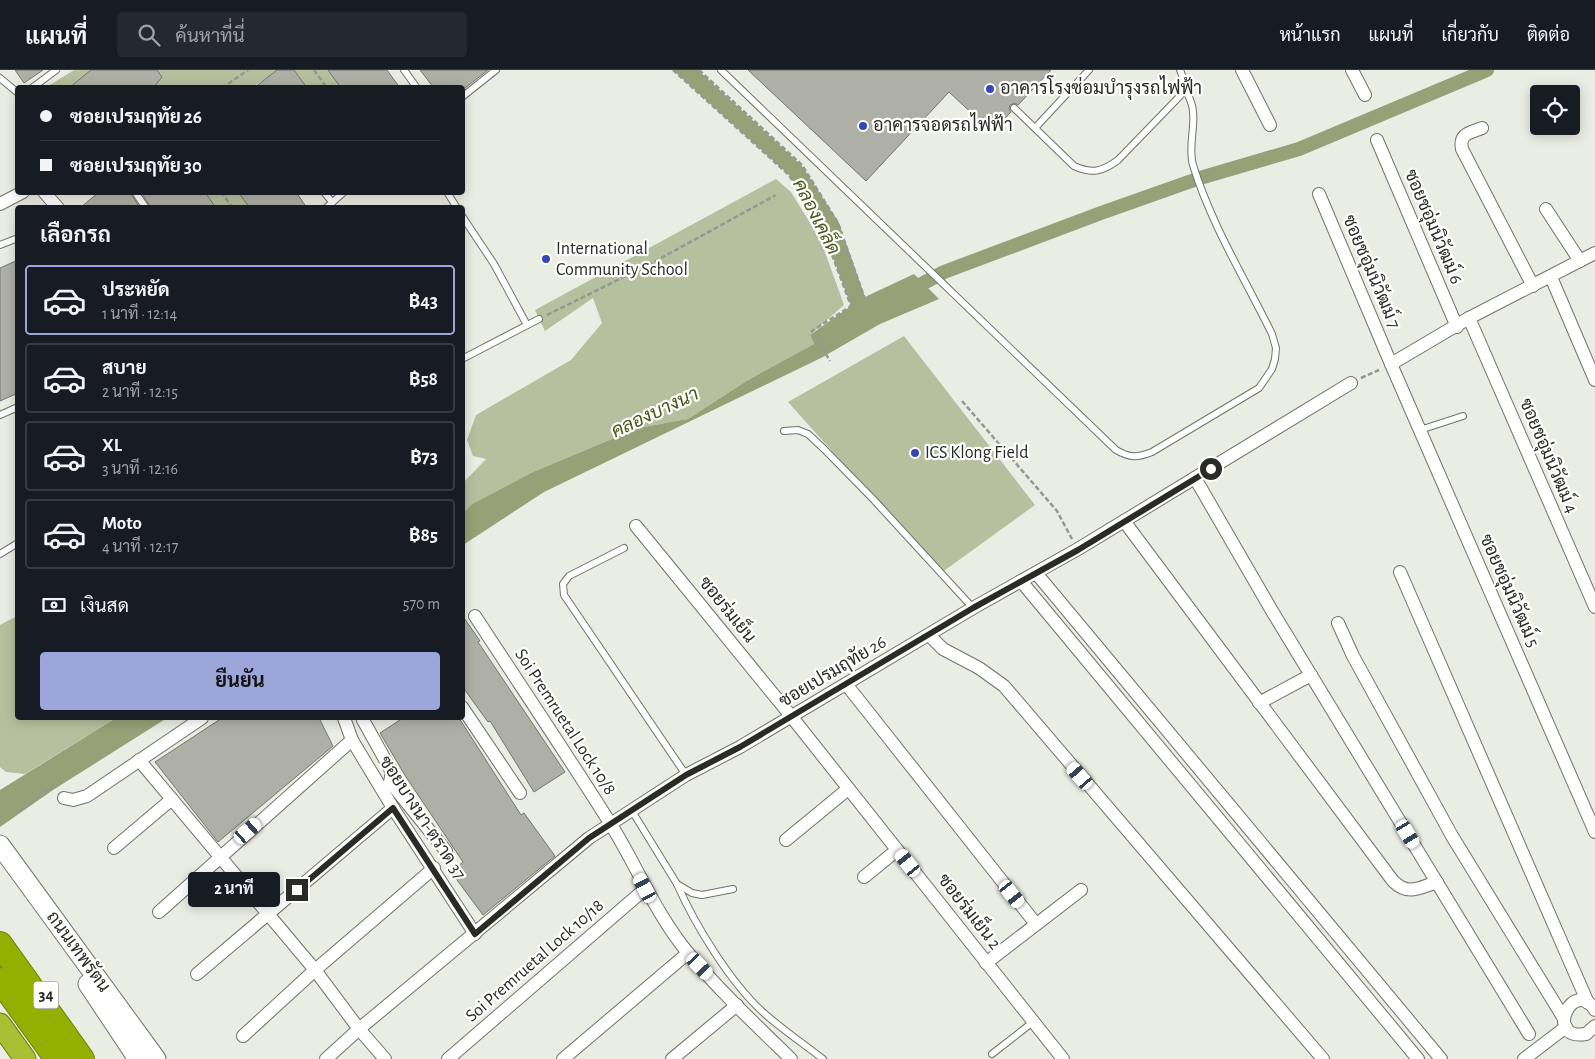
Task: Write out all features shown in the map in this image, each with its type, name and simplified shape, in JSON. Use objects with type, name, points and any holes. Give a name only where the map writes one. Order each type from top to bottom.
[{"type":"highway","name":"34","points":[[0,930],[92,1059]]},
{"type":"highway","points":[[0,944],[82,1059]]},
{"type":"highway","points":[[0,980],[57,1059]]},
{"type":"highway","points":[[0,1002],[41,1059]]},
{"type":"highway","points":[[0,1024],[25,1059]]},
{"type":"main road","name":"ถนนเทพรัตน","points":[[0,845],[156,1059]]},
{"type":"main road","points":[[46,908],[101,1006],[138,1059]]},
{"type":"street","points":[[1242,70],[1270,125]]},
{"type":"street","points":[[1352,70],[1364,94]]},
{"type":"street","points":[[1482,128],[1462,138],[1462,149],[1533,286]]},
{"type":"street","name":"ซอยชอุ่มนิวัฒม์ 6","points":[[1377,140],[1457,327]]},
{"type":"street","name":"ซอยชอุ่มนิวัฒม์ 7","points":[[1319,194],[1391,364]]},
{"type":"street","points":[[0,204],[17,195]]},
{"type":"street","points":[[1546,209],[1580,261]]},
{"type":"street","points":[[1391,364],[1457,327],[1469,318],[1595,254]]},
{"type":"street","points":[[1551,277],[1595,380]]},
{"type":"street","name":"ซอยชอุ่มนิวัฒม์ 4","points":[[1469,318],[1595,607]]},
{"type":"street","name":"ซอยชอุ่มนิวัฒม์ 5","points":[[1391,364],[1595,832]]},
{"type":"street","name":"ซอยเปรมฤทัย 26","points":[[326,1059],[359,1029],[589,838],[686,775],[740,747],[973,608],[1078,550],[1351,383]]},
{"type":"street","points":[[1195,478],[1272,611],[1529,1034]]},
{"type":"street","points":[[1124,521],[1392,881],[1399,888],[1409,891],[1437,882]]},
{"type":"street","name":"ซอยร่มเย็น","points":[[636,526],[792,716]]},
{"type":"street","points":[[1400,572],[1592,1006]]},
{"type":"street","points":[[1036,573],[1441,1059]]},
{"type":"street","points":[[1021,581],[1418,1059]]},
{"type":"street","name":"Soi Premruetal Lock 10/8","points":[[475,616],[611,824],[645,888],[688,952],[790,1059]]},
{"type":"street","points":[[1338,623],[1353,656],[1452,836],[1565,1022],[1575,1034],[1586,1034],[1594,1031]]},
{"type":"street","points":[[929,635],[943,649],[979,668],[1004,686],[1323,1059]]},
{"type":"street","points":[[1097,672],[1110,662]]},
{"type":"street","points":[[1260,703],[1311,675]]},
{"type":"street","points":[[846,684],[1036,924]]},
{"type":"street","points":[[465,711],[520,792]]},
{"type":"street","name":"ซอยร่มเย็น 2","points":[[792,716],[1063,1059]]},
{"type":"street","points":[[64,798],[73,800],[87,796],[199,720]]},
{"type":"street","points":[[158,912],[219,857],[348,728],[363,720]]},
{"type":"street","points":[[366,720],[392,772],[390,782],[446,851]]},
{"type":"street","name":"ซอยบางนา-ตราด 37","points":[[348,728],[393,808],[434,868],[475,934]]},
{"type":"street","points":[[1153,740],[1166,729]]},
{"type":"street","points":[[139,760],[315,970],[384,1059]]},
{"type":"street","points":[[786,840],[848,788]]},
{"type":"street","points":[[114,848],[172,799]]},
{"type":"street","points":[[197,974],[393,808]]},
{"type":"street","points":[[1248,854],[1262,844]]},
{"type":"street","points":[[864,877],[897,850]]},
{"type":"street","points":[[243,1036],[315,970],[434,868]]},
{"type":"street","name":"Soi Premruetal Lock 10/18","points":[[448,1059],[645,888]]},
{"type":"street","points":[[986,963],[1082,890]]},
{"type":"street","points":[[563,1059],[688,952]]},
{"type":"street","points":[[1346,972],[1359,961]]},
{"type":"street","points":[[1524,1059],[1565,1022],[1568,1006],[1577,1001],[1592,1006]]},
{"type":"street","points":[[672,1059],[737,1005]]},
{"type":"lane","points":[[36,85],[56,70]]},
{"type":"lane","points":[[404,70],[415,85]]},
{"type":"lane","points":[[465,95],[496,70]]},
{"type":"lane","points":[[721,70],[1116,450],[1125,456],[1134,458],[1152,452],[1259,388],[1272,369],[1275,359],[1276,348],[1272,334],[1205,201],[1192,162],[1192,102],[1184,87],[1183,76],[1180,70]]},
{"type":"lane","points":[[1034,128],[1089,70]]},
{"type":"lane","points":[[0,78],[15,90]]},
{"type":"lane","points":[[1014,108],[1074,166],[1084,170],[1097,171],[1107,168],[1118,160],[1180,96],[1184,87]]},
{"type":"lane","points":[[326,195],[332,202]]},
{"type":"lane","points":[[329,205],[340,195]]},
{"type":"lane","points":[[465,220],[494,264],[527,325]]},
{"type":"lane","points":[[0,245],[15,239]]},
{"type":"lane","points":[[465,357],[539,319]]},
{"type":"lane","points":[[0,415],[15,408]]},
{"type":"lane","points":[[1420,430],[1463,416]]},
{"type":"lane","points":[[784,431],[798,430],[808,434],[874,499],[973,608]]},
{"type":"lane","points":[[0,554],[15,545]]},
{"type":"lane","points":[[624,548],[569,576],[563,584],[564,595],[686,775]]},
{"type":"lane","points":[[632,811],[677,884],[688,909],[734,980],[764,1014],[823,1059]]},
{"type":"lane","points":[[677,884],[692,893],[702,895],[733,889]]},
{"type":"lane","points":[[992,1054],[1033,1022]]},
{"type":"path","points":[[226,85],[248,70]]},
{"type":"path","points":[[314,70],[325,85]]},
{"type":"path","points":[[673,70],[789,175],[824,233],[851,306],[812,331],[830,361]]},
{"type":"path","points":[[699,70],[802,165],[838,223],[866,302]]},
{"type":"path","points":[[539,319],[652,263],[776,195]]},
{"type":"path","points":[[1351,383],[1391,364]]},
{"type":"path","points":[[962,401],[1057,511],[1078,550]]},
{"type":"path","points":[[14,815],[54,786],[59,786],[64,798]]},
{"type":"shaded area","points":[[74,70],[282,70],[256,85],[50,85]]},
{"type":"shaded area","points":[[283,70],[336,70],[348,85],[294,85]]},
{"type":"shaded area","points":[[776,179],[791,192],[821,241],[844,305],[810,335],[814,344],[748,380],[688,419],[638,428],[533,472],[472,504],[465,511],[465,481],[486,459],[473,456],[467,440],[476,415],[571,360],[602,323],[593,298],[545,331],[535,310]]},
{"type":"shaded area","points":[[196,195],[247,195],[255,205],[205,205]]},
{"type":"shaded area","name":"ICS Klong Field","points":[[904,336],[1035,505],[941,573],[788,402]]},
{"type":"shaded area","points":[[15,617],[15,720],[113,720],[25,774],[6,772],[0,767],[0,625]]},
{"type":"water","name":"คลองเคล็ด","points":[[673,70],[698,70],[802,166],[839,223],[865,297],[914,274],[939,299],[880,324],[821,358],[544,492],[465,544],[465,511],[472,504],[533,472],[638,428],[688,419],[748,380],[814,344],[810,335],[851,306],[824,233],[789,175]]},
{"type":"water","points":[[113,720],[164,720],[53,790],[0,827],[0,790]]},
{"type":"building","points":[[15,70],[43,70],[24,83]]},
{"type":"building","points":[[91,70],[157,70],[162,77],[155,85],[73,85]]},
{"type":"building","points":[[277,70],[294,70],[305,85],[258,85]]},
{"type":"building","points":[[328,70],[387,70],[398,85],[339,85]]},
{"type":"building","points":[[420,70],[488,70],[465,88],[465,85],[432,85]]},
{"type":"building","name":"อาคารจอดรถไฟฟ้า","points":[[748,70],[1051,70],[1018,105],[1015,103],[1010,105],[1009,109],[1011,112],[992,132],[949,92],[866,181]]},
{"type":"building","points":[[95,195],[132,195],[138,205],[84,205]]},
{"type":"building","points":[[143,195],[207,195],[214,205],[149,205]]},
{"type":"building","points":[[240,195],[298,195],[305,205],[248,205]]},
{"type":"building","points":[[15,261],[15,394],[0,401],[0,268]]},
{"type":"building","points":[[465,619],[480,641],[478,642],[565,772],[534,792],[490,721],[488,722],[465,690]]},
{"type":"building","points":[[219,720],[320,720],[333,746],[218,842],[155,762]]},
{"type":"building","points":[[400,720],[460,720],[521,815],[524,813],[555,856],[483,915],[451,872],[463,862],[406,777],[380,733]]},
{"type":"waterway","points":[[907,292],[944,272],[1101,213],[1200,178],[1299,149],[1487,70]]},
{"type":"place","name":"อาคารโรงซ่อมบำรุงรถไฟฟ้า","points":[[990,89]]},
{"type":"place","name":"อาคารจอดรถไฟฟ้า","points":[[863,126]]},
{"type":"place","name":"International Community School","points":[[546,259]]},
{"type":"place","name":"ICS Klong Field","points":[[915,453]]},
{"type":"route","points":[[297,890],[393,808],[434,868],[475,934],[589,838],[686,775],[740,747],[973,608],[1078,550],[1211,469]]},
{"type":"water label","name":"คลองบางนา","points":[[655,413]]}]
